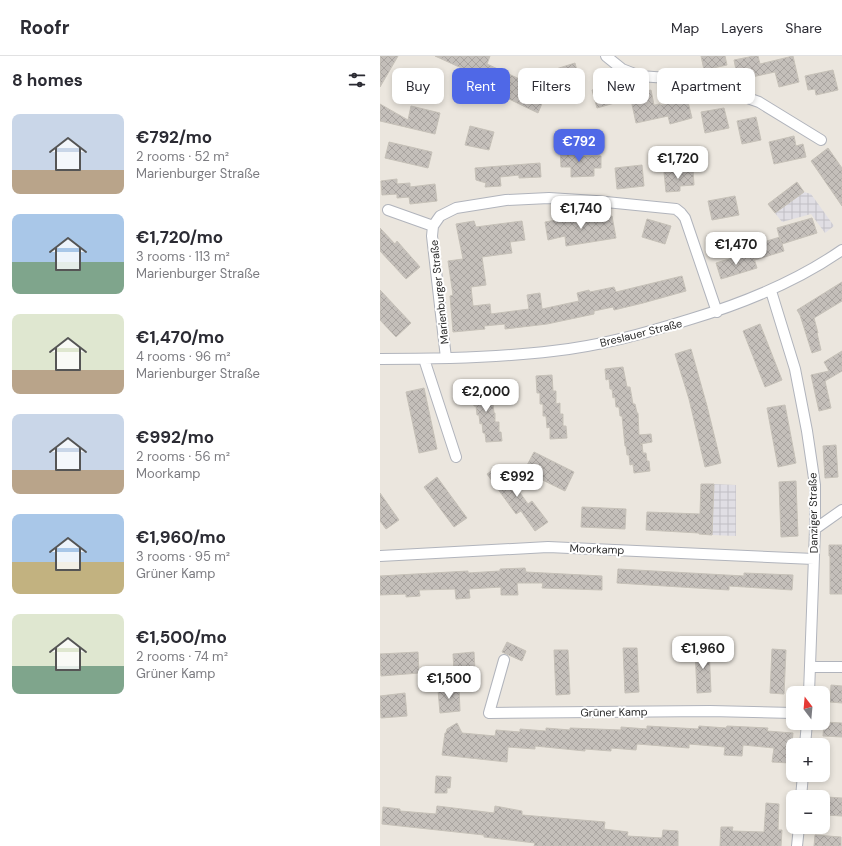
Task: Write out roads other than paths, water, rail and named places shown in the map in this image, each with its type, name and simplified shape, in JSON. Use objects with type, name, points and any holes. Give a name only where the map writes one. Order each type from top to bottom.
[{"type":"street","points":[[606,56],[622,69],[640,76],[681,79],[708,84],[759,102],[821,140]]},
{"type":"street","name":"Marienburger Straße","points":[[446,358],[432,236],[433,226],[440,216],[456,208],[506,200],[548,198],[676,209],[684,218],[717,312]]},
{"type":"street","name":"Marienburger Straße","points":[[388,210],[433,226]]},
{"type":"street","name":"Breslauer Straße","points":[[380,359],[446,358],[552,351],[627,338],[717,312],[771,291],[810,270],[842,250]]},
{"type":"street","name":"Danziger Straße","points":[[771,291],[795,369],[815,485],[815,529],[809,686]]},
{"type":"street","points":[[424,359],[456,457]]},
{"type":"street","points":[[815,529],[842,510]]},
{"type":"street","name":"Moorkamp","points":[[380,556],[553,547],[814,559]]},
{"type":"street","name":"Grüner Kamp","points":[[504,660],[489,713],[710,711],[786,713]]},
{"type":"street","points":[[810,667],[842,667]]},
{"type":"street","points":[[797,846],[798,834]]}]
